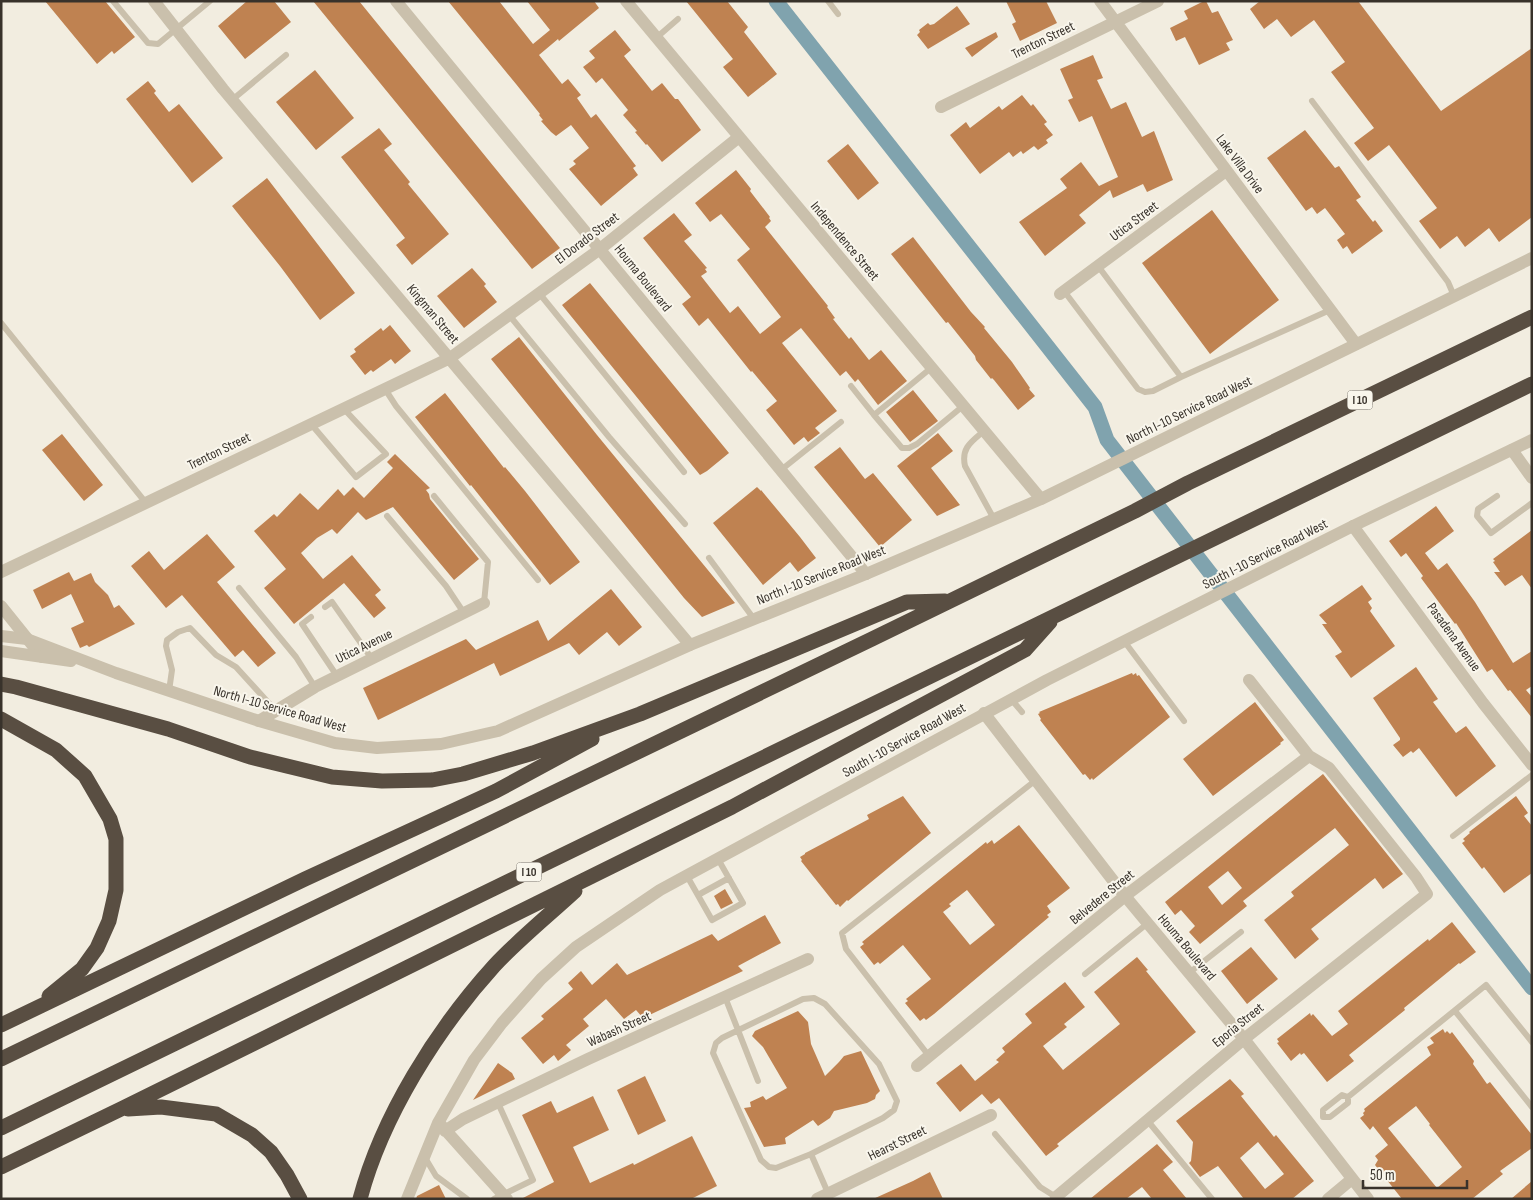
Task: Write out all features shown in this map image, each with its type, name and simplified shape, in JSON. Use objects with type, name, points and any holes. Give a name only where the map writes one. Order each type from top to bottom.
[{"type":"highway","name":"I 10","points":[[1,1058],[1136,511],[1188,483],[1532,317]]},
{"type":"highway","name":"I 10","points":[[1,1128],[1532,384]]},
{"type":"highway","points":[[1,684],[168,729],[250,757],[314,773],[332,777],[382,781],[432,780],[463,774],[533,753],[640,714],[907,602],[952,600]]},
{"type":"highway","points":[[1,1167],[732,807],[1025,650],[1056,616]]},
{"type":"highway","points":[[1,675],[116,709],[124,717]]},
{"type":"highway","points":[[1,1025],[296,883],[496,791],[640,714]]},
{"type":"highway","points":[[1,719],[56,750],[85,776],[110,818],[116,839],[116,890],[110,921],[97,948],[82,969],[27,1013]]},
{"type":"highway","points":[[360,1199],[366,1177],[395,1111],[426,1055],[457,1010],[495,965],[589,879]]},
{"type":"highway","points":[[121,1109],[161,1107],[216,1114],[252,1135],[271,1152],[287,1175],[300,1199]]},
{"type":"street","name":"Kingman Street","points":[[154,1],[232,100],[690,645]]},
{"type":"street","name":"Houma Boulevard","points":[[396,1],[866,574]]},
{"type":"street","name":"Independence Street","points":[[626,1],[1041,499]]},
{"type":"street","name":"Lake Villa Drive","points":[[1100,1],[1356,344]]},
{"type":"street","name":"Trenton Street","points":[[941,107],[1158,1]]},
{"type":"street","name":"El Dorado Street","points":[[450,358],[600,249],[739,137]]},
{"type":"street","name":"Utica Street","points":[[1062,293],[1226,171]]},
{"type":"street","name":"North I-10 Service Road West","points":[[1,636],[27,639],[91,664],[259,721],[335,743],[377,748],[441,744],[498,730],[690,645],[866,574],[1041,499],[1532,258]]},
{"type":"street","name":"Trenton Street","points":[[1,572],[450,358]]},
{"type":"street","name":"South I-10 Service Road West","points":[[407,1199],[424,1156],[442,1127],[474,1060],[502,1024],[541,979],[576,947],[660,890],[1011,699],[1353,526],[1532,440]]},
{"type":"street","points":[[1512,450],[1532,478]]},
{"type":"street","name":"Pasadena Avenue","points":[[1353,526],[1483,703],[1532,765]]},
{"type":"street","name":"Utica Avenue","points":[[259,721],[315,687],[484,603]]},
{"type":"street","points":[[1,606],[42,657]]},
{"type":"street","name":"North I-10 Service Road West","points":[[1,651],[91,664]]},
{"type":"street","points":[[1249,680],[1309,756]]},
{"type":"street","name":"Houma Boulevard","points":[[984,713],[1125,896],[1244,1039],[1368,1199]]},
{"type":"street","name":"Eporia Street","points":[[1056,1198],[1244,1039],[1427,894],[1416,877],[1329,768],[1309,756]]},
{"type":"street","name":"Belvedere Street","points":[[917,1066],[1125,896],[1309,756]]},
{"type":"street","name":"Wabash Street","points":[[442,1127],[808,960]]},
{"type":"street","name":"Hearst Street","points":[[822,1196],[991,1115]]},
{"type":"street","points":[[442,1127],[501,1197]]},
{"type":"street","points":[[1328,1199],[1352,1179]]},
{"type":"lane","points":[[113,1],[148,44],[158,44],[210,1]]},
{"type":"lane","points":[[828,1],[838,14]]},
{"type":"lane","points":[[656,38],[678,19]]},
{"type":"lane","points":[[232,100],[286,56]]},
{"type":"lane","points":[[1312,101],[1448,282],[1454,296]]},
{"type":"lane","points":[[1098,266],[1181,377]]},
{"type":"lane","points":[[539,293],[684,472]]},
{"type":"lane","points":[[1062,293],[1138,388],[1145,392],[1153,392],[1181,377],[1330,310]]},
{"type":"lane","points":[[509,315],[609,437],[685,524]]},
{"type":"lane","points":[[1,323],[146,503]]},
{"type":"lane","points":[[874,415],[931,368]]},
{"type":"lane","points":[[851,386],[902,448],[909,448],[917,444],[963,406]]},
{"type":"lane","points":[[385,389],[396,406],[538,580]]},
{"type":"lane","points":[[311,424],[356,476],[386,454],[343,408]]},
{"type":"lane","points":[[781,470],[841,422]]},
{"type":"lane","points":[[984,431],[964,450],[963,458],[965,466],[994,519]]},
{"type":"lane","points":[[434,496],[488,562],[484,603]]},
{"type":"lane","points":[[1497,496],[1478,509],[1478,516],[1491,533],[1532,503]]},
{"type":"lane","points":[[387,516],[446,586],[464,614]]},
{"type":"lane","points":[[709,558],[754,619]]},
{"type":"lane","points":[[239,588],[296,657],[315,687]]},
{"type":"lane","points":[[325,607],[332,602],[372,659]]},
{"type":"lane","points":[[311,617],[302,624],[337,676]]},
{"type":"lane","points":[[169,690],[172,670],[166,646],[167,640],[178,632],[190,628],[216,655],[236,667],[276,711]]},
{"type":"lane","points":[[1124,641],[1184,721]]},
{"type":"lane","points":[[1011,699],[1022,712]]},
{"type":"lane","points":[[1453,836],[1532,775]]},
{"type":"lane","points":[[929,1056],[846,949],[842,933],[1036,780]]},
{"type":"lane","points":[[687,876],[712,920],[743,903],[718,859]]},
{"type":"lane","points":[[698,895],[729,878]]},
{"type":"lane","points":[[1085,974],[1148,923]]},
{"type":"lane","points":[[1189,973],[1240,932]]},
{"type":"lane","points":[[1348,1097],[1486,986],[1532,1042]]},
{"type":"lane","points":[[725,997],[758,1081]]},
{"type":"lane","points":[[814,998],[825,1004],[879,1064],[897,1101],[894,1110],[883,1118],[811,1154],[776,1168],[769,1166],[761,1160],[713,1052],[716,1043],[722,1038],[803,999],[814,998]]},
{"type":"lane","points":[[1455,1011],[1532,1107]]},
{"type":"lane","points":[[1323,1117],[1323,1110],[1342,1095],[1348,1097]]},
{"type":"lane","points":[[1311,1126],[1323,1117],[1330,1117],[1348,1103],[1348,1097]]},
{"type":"lane","points":[[498,1103],[533,1180],[501,1197]]},
{"type":"lane","points":[[1147,1120],[1212,1199]]},
{"type":"lane","points":[[995,1134],[1040,1186],[1056,1198]]},
{"type":"lane","points":[[811,1154],[822,1196]]},
{"type":"lane","points":[[424,1156],[436,1176],[467,1199]]},
{"type":"building","points":[[45,1],[105,1],[135,37],[114,54],[112,51],[97,64]]},
{"type":"building","points":[[247,1],[274,1],[291,22],[245,59],[218,26]]},
{"type":"building","points":[[313,1],[359,1],[560,248],[532,269]]},
{"type":"building","points":[[448,1],[499,1],[533,44],[550,30],[527,1],[594,1],[599,8],[539,55],[562,84],[568,79],[581,95],[577,98],[591,118],[596,114],[636,166],[633,168],[638,175],[601,206],[569,169],[576,164],[573,161],[589,148],[571,125],[556,136],[551,132],[541,121],[543,120],[540,114]]},
{"type":"building","points":[[686,1],[727,1],[748,27],[744,32],[777,74],[748,97],[723,67],[733,59]]},
{"type":"building","points":[[1006,1],[1046,1],[1057,23],[1020,41],[1012,24],[1016,22]]},
{"type":"building","points":[[1206,1],[1212,13],[1218,11],[1233,40],[1226,43],[1230,50],[1199,65],[1185,37],[1176,41],[1170,28],[1188,19],[1184,11]]},
{"type":"building","points":[[1260,1],[1358,1],[1441,111],[1532,48],[1532,217],[1499,242],[1489,228],[1465,247],[1457,236],[1440,249],[1419,221],[1437,208],[1389,145],[1368,161],[1354,143],[1374,128],[1331,72],[1345,62],[1314,20],[1291,37],[1277,19],[1264,29],[1250,9]]},
{"type":"building","points":[[957,6],[970,24],[928,49],[917,35],[920,32],[919,30],[928,23],[930,25],[934,24]]},
{"type":"building","points":[[615,30],[631,50],[624,56],[652,91],[662,83],[675,99],[678,99],[701,130],[662,162],[635,132],[637,131],[623,115],[628,110],[602,78],[596,83],[583,67],[595,58],[589,51]]},
{"type":"building","points":[[996,32],[998,37],[972,57],[965,48]]},
{"type":"building","points":[[1093,55],[1103,78],[1097,80],[1111,109],[1126,102],[1142,137],[1154,131],[1173,180],[1147,192],[1143,184],[1113,198],[1110,190],[1079,215],[1086,223],[1045,256],[1019,222],[1067,188],[1060,179],[1081,162],[1099,186],[1118,177],[1092,116],[1079,122],[1068,100],[1073,98],[1060,69]]},
{"type":"building","points":[[315,70],[354,118],[316,150],[276,102]]},
{"type":"building","points":[[148,81],[156,91],[154,93],[169,112],[179,104],[223,158],[192,183],[126,99]]},
{"type":"building","points":[[1022,95],[1031,106],[1033,104],[1047,122],[1044,124],[1053,135],[1046,140],[1048,143],[1038,150],[1034,146],[1023,154],[1021,151],[1013,157],[1009,152],[980,174],[950,135],[966,122],[970,128],[999,106],[1002,110]]},
{"type":"building","points":[[379,128],[392,144],[384,150],[410,182],[408,184],[449,234],[412,265],[396,245],[405,238],[341,157]]},
{"type":"building","points":[[1305,130],[1335,168],[1339,166],[1361,197],[1356,200],[1373,222],[1375,220],[1383,231],[1352,254],[1347,246],[1343,249],[1337,240],[1345,234],[1325,208],[1317,214],[1312,207],[1306,211],[1267,158]]},
{"type":"building","points":[[848,144],[879,183],[858,200],[827,161]]},
{"type":"building","points":[[736,170],[770,217],[771,221],[765,227],[828,306],[835,318],[833,319],[849,339],[851,337],[869,360],[881,350],[907,381],[878,405],[858,379],[855,382],[846,371],[840,376],[801,328],[782,343],[837,411],[815,428],[820,433],[808,442],[804,437],[794,445],[766,410],[777,401],[708,318],[699,326],[682,304],[691,297],[643,238],[674,213],[692,235],[684,241],[707,268],[705,269],[707,272],[701,276],[730,313],[738,306],[760,334],[781,317],[737,260],[750,249],[721,214],[710,222],[695,203]]},
{"type":"building","points":[[267,178],[355,293],[320,320],[232,206]]},
{"type":"building","points":[[1212,210],[1279,300],[1210,354],[1142,263]]},
{"type":"building","points":[[913,237],[1012,362],[1035,396],[1018,410],[891,254]]},
{"type":"building","points":[[472,268],[486,284],[484,286],[497,302],[464,328],[437,296]]},
{"type":"building","points":[[590,283],[729,453],[707,471],[700,475],[562,305]]},
{"type":"building","points":[[390,325],[411,351],[395,364],[391,359],[373,372],[371,370],[365,375],[350,356],[356,352],[354,349],[381,328],[383,331]]},
{"type":"building","points":[[519,337],[735,603],[702,617],[684,598],[491,359]]},
{"type":"building","points":[[913,390],[938,421],[910,442],[886,412]]},
{"type":"building","points":[[445,393],[580,562],[550,585],[415,417]]},
{"type":"building","points":[[938,433],[953,451],[931,468],[960,505],[937,516],[897,466]]},
{"type":"building","points":[[62,434],[103,485],[84,501],[42,450]]},
{"type":"building","points":[[840,447],[865,479],[873,473],[912,520],[880,547],[814,467]]},
{"type":"building","points":[[395,454],[430,488],[426,490],[430,499],[479,559],[454,580],[393,507],[366,520],[358,512],[337,534],[332,529],[317,538],[301,553],[323,579],[352,555],[381,590],[375,595],[386,608],[374,618],[344,583],[294,624],[264,588],[286,569],[254,531],[274,514],[277,517],[300,493],[318,510],[338,489],[344,496],[353,487],[364,498],[393,468],[387,462]]},
{"type":"building","points":[[757,487],[816,558],[798,572],[790,562],[763,585],[713,523]]},
{"type":"building","points":[[1436,506],[1454,531],[1425,553],[1438,570],[1447,563],[1475,602],[1513,663],[1532,651],[1532,686],[1526,690],[1532,697],[1532,718],[1510,690],[1508,691],[1492,669],[1487,672],[1456,623],[1421,578],[1423,576],[1406,553],[1401,557],[1389,541]]},
{"type":"building","points":[[1532,530],[1532,589],[1522,575],[1505,586],[1494,572],[1500,572],[1493,559]]},
{"type":"building","points":[[207,534],[235,567],[217,582],[276,653],[258,667],[243,650],[235,657],[182,595],[166,608],[131,566],[149,551],[164,570]]},
{"type":"building","points":[[69,572],[74,581],[91,573],[95,582],[108,595],[114,608],[119,605],[135,624],[89,647],[87,645],[80,648],[71,628],[84,622],[71,594],[42,609],[33,590]]},
{"type":"building","points":[[1362,585],[1372,599],[1368,602],[1372,608],[1370,611],[1395,646],[1351,678],[1335,656],[1342,652],[1322,624],[1327,624],[1319,615]]},
{"type":"building","points":[[611,589],[642,627],[619,646],[607,632],[579,655],[569,643],[500,676],[494,663],[378,720],[363,688],[466,639],[476,650],[538,620],[548,641]]},
{"type":"building","points":[[1416,667],[1438,699],[1433,702],[1456,733],[1466,726],[1496,766],[1456,797],[1419,748],[1403,757],[1393,745],[1400,738],[1373,698]]},
{"type":"building","points":[[1132,673],[1133,675],[1136,673],[1137,676],[1139,675],[1170,717],[1093,780],[1092,778],[1090,780],[1085,774],[1083,775],[1040,720],[1038,714]]},
{"type":"building","points":[[1255,702],[1284,740],[1213,796],[1183,759]]},
{"type":"building","points":[[1323,774],[1403,874],[1383,889],[1375,878],[1311,929],[1319,939],[1295,959],[1264,920],[1294,896],[1291,892],[1349,845],[1335,828],[1243,901],[1247,906],[1200,944],[1189,932],[1195,926],[1181,910],[1175,915],[1165,902]],"holes":[[[1228,871],[1242,888],[1222,905],[1208,887]]]},
{"type":"building","points":[[903,796],[931,833],[848,901],[840,907],[838,904],[836,905],[801,861],[800,857],[869,819],[867,815]]},
{"type":"building","points":[[1516,796],[1528,813],[1524,816],[1532,826],[1532,873],[1504,893],[1462,843],[1469,832]]},
{"type":"building","points":[[1019,825],[1070,888],[1047,906],[1051,912],[1047,915],[1049,917],[934,1014],[926,1020],[924,1018],[920,1021],[905,1003],[908,1001],[906,999],[931,979],[903,945],[880,964],[878,962],[874,965],[860,947],[864,944],[862,942],[986,842],[987,844],[992,840],[994,844]],"holes":[[[967,890],[995,925],[970,945],[943,912],[951,906],[949,904]]]},
{"type":"building","points":[[725,889],[733,903],[721,909],[714,896]]},
{"type":"building","points":[[765,915],[781,943],[738,966],[743,971],[643,1018],[636,1010],[624,1019],[606,999],[583,1019],[589,1026],[566,1045],[571,1050],[558,1061],[554,1055],[543,1064],[521,1038],[544,1019],[541,1016],[573,989],[568,983],[581,971],[592,985],[617,963],[627,975],[712,934],[718,941]]},
{"type":"building","points":[[1452,922],[1476,952],[1459,963],[1349,1055],[1354,1061],[1327,1082],[1304,1053],[1301,1055],[1300,1053],[1291,1061],[1277,1043],[1279,1042],[1277,1039],[1310,1013],[1332,1036],[1348,1024],[1338,1011]]},
{"type":"building","points":[[1251,947],[1278,979],[1247,1004],[1221,971]]},
{"type":"building","points":[[1137,957],[1148,970],[1146,971],[1196,1032],[1057,1144],[1059,1146],[1046,1156],[999,1098],[991,1104],[982,1094],[960,1112],[936,1083],[961,1064],[975,1081],[999,1062],[996,1060],[1005,1052],[1002,1048],[1032,1023],[1025,1014],[1065,982],[1085,1007],[1064,1024],[1067,1027],[1043,1046],[1063,1070],[1120,1024],[1094,992]]},
{"type":"building","points":[[798,1011],[808,1022],[811,1044],[825,1076],[844,1056],[861,1051],[880,1091],[875,1099],[867,1103],[834,1111],[830,1118],[818,1126],[813,1120],[785,1138],[786,1144],[764,1147],[744,1108],[751,1107],[750,1102],[763,1096],[766,1100],[787,1088],[763,1047],[752,1036],[755,1031]]},
{"type":"building","points":[[1443,1029],[1445,1033],[1447,1031],[1450,1034],[1452,1032],[1474,1061],[1473,1064],[1487,1084],[1490,1082],[1532,1135],[1532,1148],[1500,1171],[1503,1174],[1472,1199],[1402,1199],[1375,1165],[1378,1160],[1375,1156],[1388,1145],[1373,1126],[1370,1130],[1360,1118],[1364,1115],[1364,1109],[1431,1055],[1427,1047],[1434,1043],[1430,1038]],"holes":[[[1416,1106],[1462,1167],[1437,1188],[1388,1128]]]},
{"type":"building","points":[[498,1063],[512,1073],[515,1079],[473,1100]]},
{"type":"building","points":[[645,1076],[666,1121],[638,1135],[617,1090]]},
{"type":"building","points":[[1230,1079],[1244,1094],[1241,1096],[1274,1137],[1276,1135],[1314,1181],[1292,1199],[1244,1199],[1218,1166],[1200,1177],[1189,1163],[1191,1161],[1193,1142],[1176,1121]],"holes":[[[1258,1142],[1284,1174],[1265,1189],[1240,1158]]]},
{"type":"building","points":[[593,1096],[609,1130],[573,1147],[590,1183],[633,1163],[634,1165],[692,1136],[717,1186],[691,1199],[521,1199],[554,1182],[522,1115],[551,1101],[557,1113]]},
{"type":"building","points":[[1157,1144],[1173,1162],[1163,1170],[1187,1199],[1152,1199],[1142,1187],[1126,1199],[1090,1199]]},
{"type":"building","points":[[930,1172],[943,1199],[873,1199],[913,1181]]},
{"type":"building","points":[[1532,1181],[1532,1199],[1511,1199]]},
{"type":"building","points":[[439,1185],[446,1199],[416,1199],[417,1196]]},
{"type":"waterway","points":[[776,1],[1095,407],[1107,440],[1532,988]]}]
